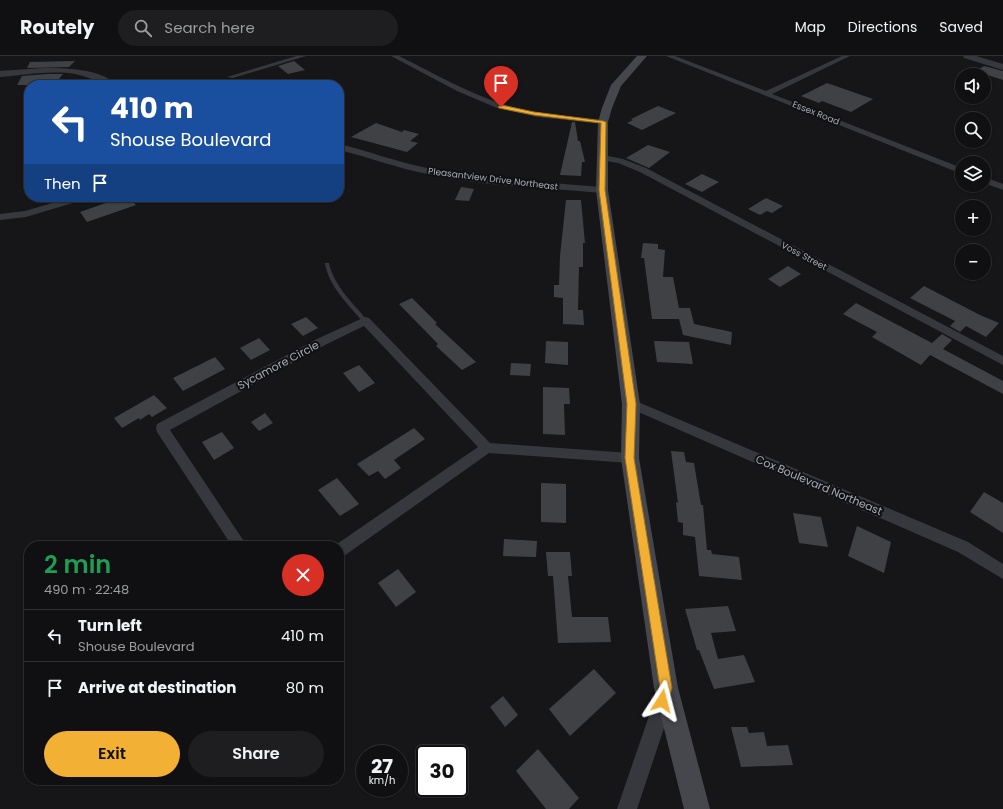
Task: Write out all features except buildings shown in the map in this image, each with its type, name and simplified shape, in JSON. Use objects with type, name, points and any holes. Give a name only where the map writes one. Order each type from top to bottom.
[{"type":"main road","points":[[642,56],[616,85],[603,122],[602,190],[631,404],[630,458],[666,688],[698,809]]},
{"type":"street","points":[[231,77],[303,56]]},
{"type":"street","points":[[394,56],[472,95],[501,107],[534,114],[603,122]]},
{"type":"street","name":"Essex Road","points":[[669,56],[955,168]]},
{"type":"street","points":[[766,94],[847,56]]},
{"type":"street","points":[[967,56],[1003,67]]},
{"type":"street","points":[[0,74],[68,72],[103,80]]},
{"type":"street","name":"Pleasantview Drive Northeast","points":[[344,148],[403,166],[427,171],[492,180],[602,190]]},
{"type":"street","name":"Voss Street","points":[[603,158],[620,161],[643,170],[1003,361]]},
{"type":"street","points":[[991,183],[1003,187]]},
{"type":"street","points":[[0,218],[26,214],[67,202]]},
{"type":"street","points":[[365,321],[487,448]]},
{"type":"street","name":"Sycamore Circle","points":[[237,541],[162,428],[323,341],[365,321]]},
{"type":"street","name":"Cox Boulevard Northeast","points":[[631,404],[963,548],[1003,572]]},
{"type":"street","points":[[344,548],[487,448],[630,458]]},
{"type":"street","points":[[627,809],[666,688]]},
{"type":"lane","points":[[327,264],[328,275],[365,321]]},
{"type":"route","points":[[501,107],[534,114],[603,122],[602,190],[631,404],[630,458],[666,688],[662,701]]}]
